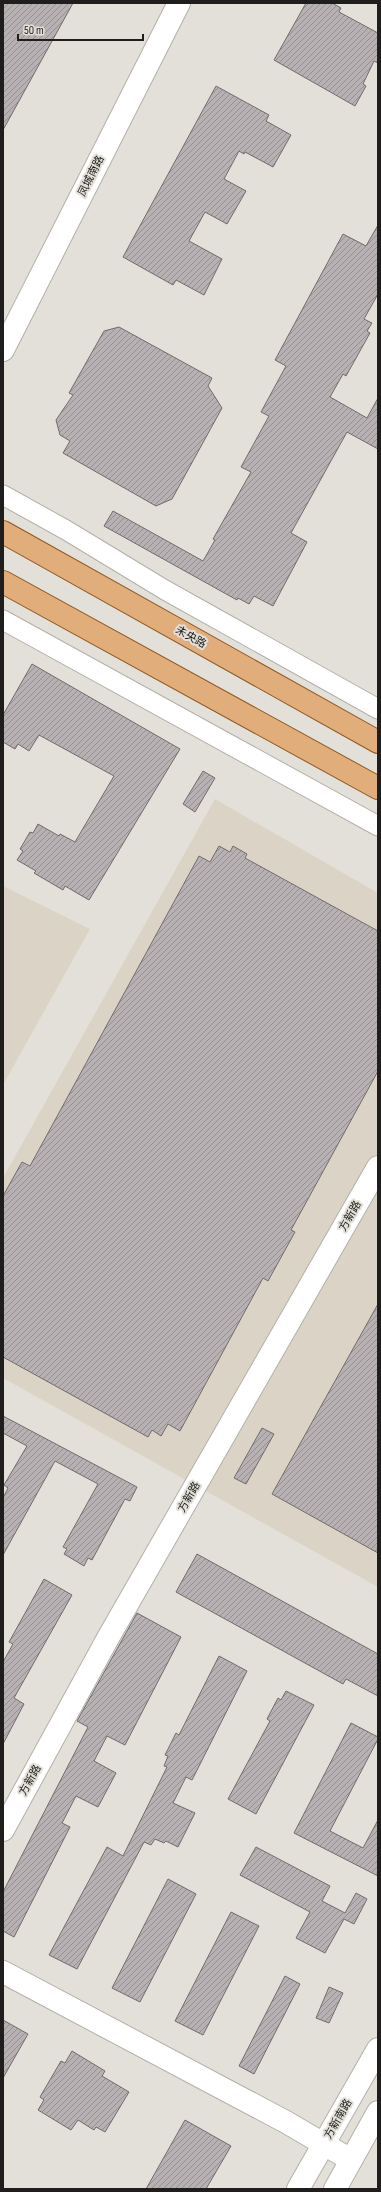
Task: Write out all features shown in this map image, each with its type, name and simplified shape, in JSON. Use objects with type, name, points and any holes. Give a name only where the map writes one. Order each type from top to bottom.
[{"type":"main road","name":"未央路","points":[[3,532],[378,742]]},
{"type":"main road","points":[[3,582],[378,788]]},
{"type":"street","name":"凤城南路","points":[[3,350],[179,3]]},
{"type":"street","points":[[3,495],[66,530],[165,590],[378,709]]},
{"type":"street","points":[[3,620],[378,826]]},
{"type":"street","name":"方新路","points":[[3,1830],[108,1638],[378,1167]]},
{"type":"street","points":[[3,1972],[324,2144],[351,2160]]},
{"type":"street","name":"方新南路","points":[[298,2189],[378,2049]]},
{"type":"street","points":[[335,2189],[378,2112]]},
{"type":"shaded area","points":[[215,799],[378,893],[378,1587],[3,1378],[3,1178]]},
{"type":"shaded area","points":[[3,886],[90,929],[3,1085]]},
{"type":"building","points":[[3,3],[73,3],[3,130]]},
{"type":"building","points":[[306,3],[332,3],[341,8],[339,12],[378,33],[378,63],[374,61],[363,84],[366,86],[355,106],[274,60]]},
{"type":"building","points":[[216,86],[269,115],[266,121],[291,135],[273,167],[245,152],[244,154],[239,151],[224,179],[246,191],[227,224],[205,212],[189,241],[222,259],[204,295],[176,280],[173,285],[123,257]]},
{"type":"building","points":[[378,225],[378,294],[364,319],[372,323],[367,331],[370,333],[346,376],[343,374],[330,397],[367,418],[378,398],[378,449],[347,432],[291,533],[307,542],[273,606],[254,596],[249,604],[238,598],[237,600],[104,526],[113,511],[203,561],[215,540],[213,539],[251,472],[241,467],[269,416],[261,412],[286,366],[275,360],[343,234],[366,246]]},
{"type":"building","points":[[119,327],[212,378],[208,386],[222,408],[172,499],[156,506],[63,453],[70,441],[60,435],[56,420],[73,395],[69,393],[104,331]]},
{"type":"building","points":[[32,664],[180,749],[89,900],[65,886],[63,890],[34,873],[36,871],[17,860],[23,851],[20,849],[30,832],[33,833],[38,824],[59,836],[60,834],[75,842],[114,776],[39,735],[29,751],[18,744],[15,749],[3,742],[3,715]]},
{"type":"building","points":[[203,771],[215,778],[195,812],[183,804]]},
{"type":"building","points":[[219,846],[230,852],[233,846],[247,854],[245,858],[378,931],[378,1071],[291,1230],[295,1232],[268,1281],[263,1278],[180,1431],[168,1424],[161,1436],[152,1430],[148,1437],[3,1357],[3,1196],[22,1162],[30,1166],[199,856],[210,862]]},
{"type":"building","points":[[378,1304],[378,1553],[272,1494]]},
{"type":"building","points":[[3,1416],[137,1487],[130,1501],[125,1499],[92,1560],[88,1558],[84,1566],[64,1554],[67,1549],[63,1547],[98,1484],[55,1461],[3,1555],[3,1498],[8,1488],[4,1485],[27,1446],[3,1433]]},
{"type":"building","points":[[262,1428],[274,1434],[246,1484],[234,1478]]},
{"type":"building","points":[[197,1554],[378,1654],[378,1696],[346,1679],[343,1684],[176,1592]]},
{"type":"building","points":[[44,1579],[72,1595],[14,1698],[24,1704],[3,1744],[3,1662],[13,1644],[9,1642]]},
{"type":"building","points":[[137,1613],[181,1637],[125,1745],[107,1736],[94,1761],[116,1773],[98,1807],[76,1796],[62,1823],[70,1827],[14,1937],[3,1931],[3,1892],[88,1727],[77,1721]]},
{"type":"building","points":[[219,1656],[247,1671],[192,1780],[186,1777],[173,1803],[195,1813],[178,1847],[166,1841],[164,1843],[155,1839],[151,1845],[144,1842],[77,1969],[49,1955],[107,1847],[123,1856],[167,1767],[164,1766],[168,1756],[165,1755],[176,1733],[179,1735]]},
{"type":"building","points":[[286,1691],[314,1705],[256,1814],[228,1799],[270,1721],[267,1719],[278,1698],[281,1700]]},
{"type":"building","points":[[351,1723],[378,1737],[378,1739],[330,1831],[363,1848],[378,1820],[378,1876],[294,1833]]},
{"type":"building","points":[[256,1847],[330,1886],[322,1901],[345,1913],[356,1893],[367,1899],[354,1924],[344,1919],[325,1953],[296,1938],[310,1912],[240,1875]]},
{"type":"building","points":[[168,1879],[196,1894],[140,2002],[112,1988]]},
{"type":"building","points":[[231,1912],[259,1926],[203,2035],[175,2021]]},
{"type":"building","points":[[285,1976],[300,1984],[254,2074],[239,2066]]},
{"type":"building","points":[[329,1987],[343,1993],[329,2023],[316,2018]]},
{"type":"building","points":[[3,2020],[28,2034],[3,2078]]},
{"type":"building","points":[[72,2051],[105,2071],[102,2076],[129,2092],[105,2132],[96,2127],[94,2130],[78,2120],[71,2130],[38,2110],[44,2100],[40,2097],[61,2061],[65,2063]]},
{"type":"building","points":[[185,2120],[231,2146],[206,2189],[146,2189]]}]
